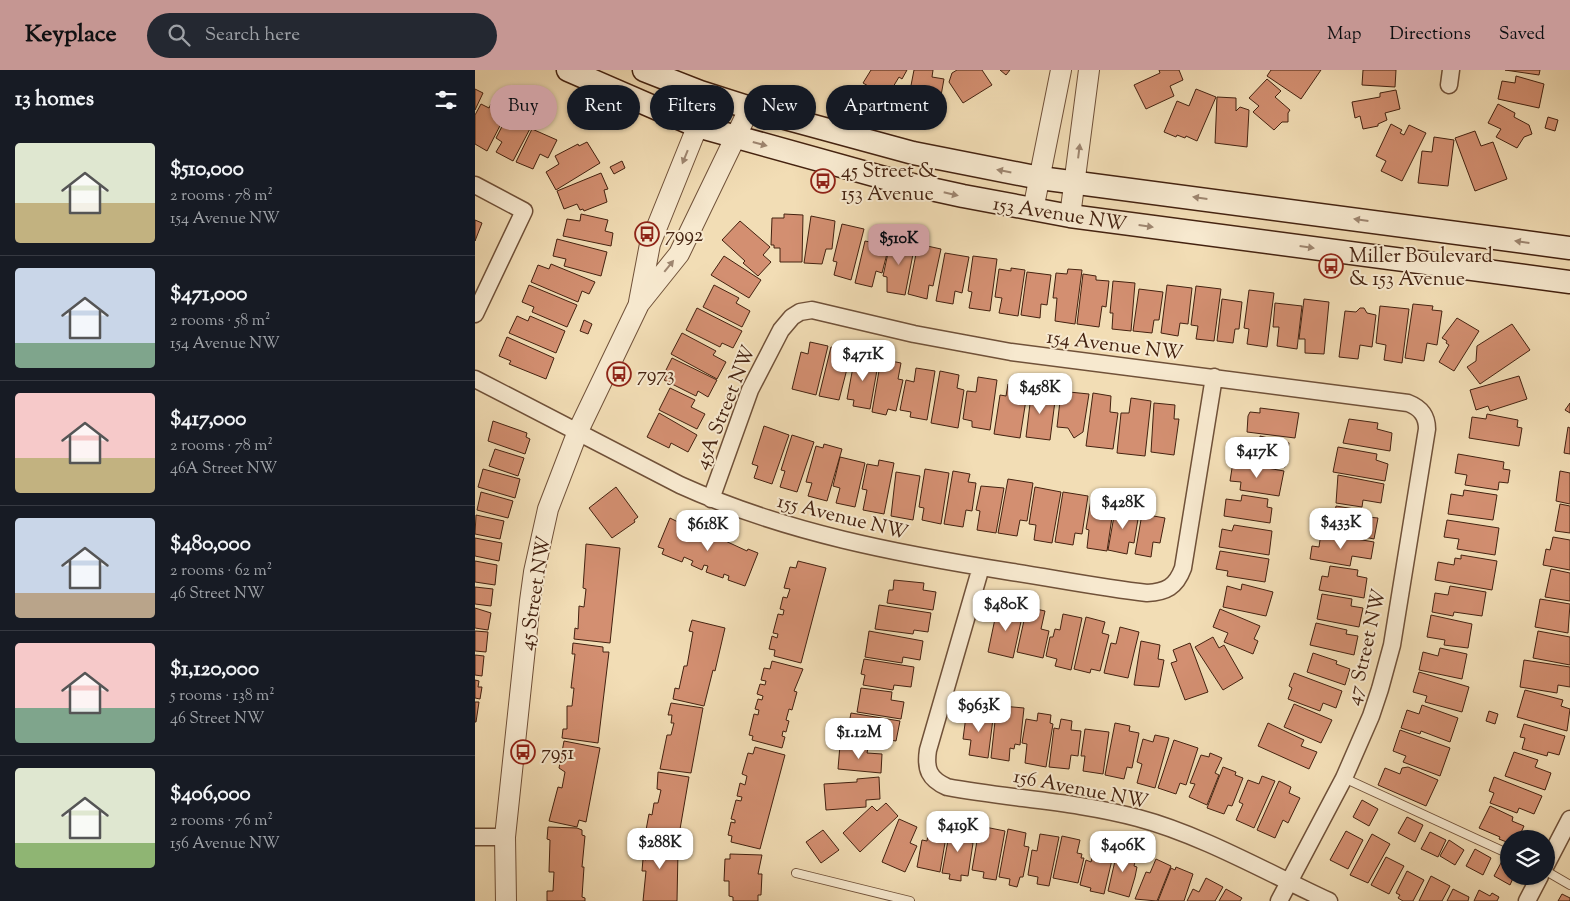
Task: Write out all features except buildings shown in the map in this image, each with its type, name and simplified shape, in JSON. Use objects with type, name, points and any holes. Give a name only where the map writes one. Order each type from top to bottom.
[{"type":"main road","name":"153 Avenue NW","points":[[568,70],[650,106]]},
{"type":"main road","name":"153 Avenue NW","points":[[644,70],[683,85]]},
{"type":"main road","name":"153 Avenue NW","points":[[816,126],[913,153],[1040,178],[1570,248]]},
{"type":"main road","name":"153 Avenue NW","points":[[710,130],[899,182],[1033,210],[1570,282]]},
{"type":"street","points":[[1033,210],[1061,70]]},
{"type":"street","points":[[1069,216],[1089,70]]},
{"type":"street","name":"45 Street NW","points":[[506,901],[505,837],[534,572],[549,510],[578,431],[639,304],[679,254],[744,120]]},
{"type":"street","name":"45 Street NW","points":[[639,304],[650,244],[695,130]]},
{"type":"street","points":[[475,185],[524,211],[475,314]]},
{"type":"street","name":"154 Avenue NW","points":[[801,312],[812,310],[823,312],[914,334],[1011,352],[1408,403],[1424,414]]},
{"type":"street","name":"45A Street NW","points":[[711,499],[750,390],[781,330],[792,318],[801,312]]},
{"type":"street","name":"155 Avenue NW","points":[[475,379],[711,499],[775,522],[825,536],[981,567],[1138,592],[1158,592],[1169,589],[1175,584],[1183,568],[1213,377]]},
{"type":"street","name":"47 Street NW","points":[[1279,901],[1344,778],[1371,716],[1392,645],[1426,443],[1427,422],[1424,414]]},
{"type":"street","name":"156 Avenue NW","points":[[981,567],[928,750],[928,770],[931,778],[954,788],[1078,805],[1140,819],[1193,838],[1329,901]]},
{"type":"street","points":[[1555,848],[1570,819]]},
{"type":"street","points":[[475,837],[505,837]]},
{"type":"street","points":[[1527,901],[1535,885]]},
{"type":"lane","points":[[1344,778],[1500,850]]},
{"type":"lane","points":[[796,873],[910,901]]},
{"type":"lane","points":[[1555,876],[1570,885]]},
{"type":"place","name":"45 Street & 153 Avenue","points":[[823,181]]},
{"type":"place","name":"7992","points":[[647,234]]},
{"type":"place","name":"Miller Boulevard & 153 Avenue","points":[[1331,266]]},
{"type":"place","name":"7973","points":[[619,374]]},
{"type":"place","name":"7951","points":[[523,752]]}]
